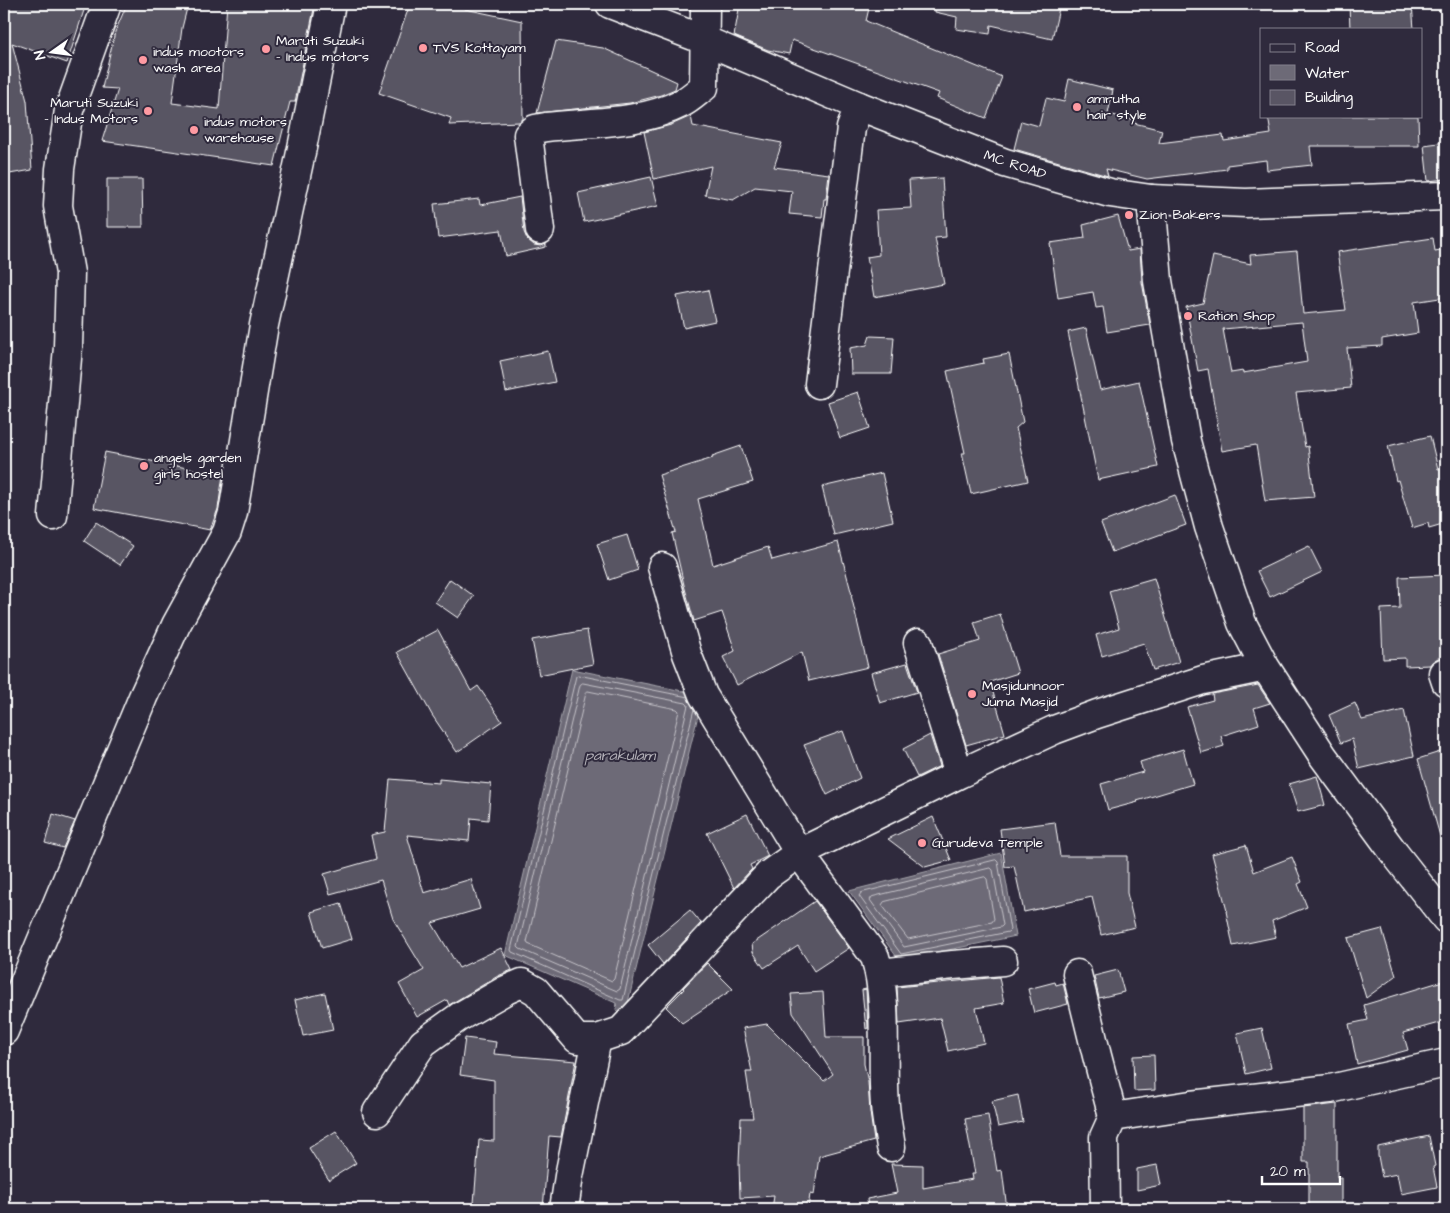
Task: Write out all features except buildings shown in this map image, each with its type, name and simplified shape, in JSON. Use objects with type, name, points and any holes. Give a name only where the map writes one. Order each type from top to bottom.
[{"type":"main road","points":[[53,516],[68,347],[70,273],[58,206],[60,169],[70,110],[106,4]]},
{"type":"main road","points":[[4,1031],[143,697],[176,625],[227,532],[233,513],[264,325],[331,4]]},
{"type":"main road","name":"MC ROAD","points":[[610,4],[704,40],[859,106],[1005,163],[1110,193],[1151,199],[1246,203],[1446,196]]},
{"type":"main road","points":[[540,230],[528,135],[535,129],[546,127],[626,120],[656,114],[684,103],[704,87],[705,4]]},
{"type":"main road","points":[[819,384],[852,128],[859,106]]},
{"type":"main road","points":[[1151,199],[1158,282],[1186,441],[1209,527],[1242,623],[1264,665],[1323,756],[1395,854],[1446,919]]},
{"type":"main road","points":[[662,567],[687,654],[703,695],[799,853],[875,958],[880,973],[885,1105],[891,1147]]},
{"type":"main road","points":[[918,644],[958,774]]},
{"type":"main road","points":[[377,1112],[423,1043],[459,1017],[506,990],[522,983],[536,990],[577,1039],[598,1039],[621,1031],[768,875],[799,853],[958,774],[1054,730],[1203,680],[1256,669],[1264,665]]},
{"type":"main road","points":[[880,973],[1003,961]]},
{"type":"main road","points":[[1077,974],[1096,1056],[1113,1117],[1104,1137],[1105,1209]]},
{"type":"main road","points":[[564,1209],[569,1176],[598,1039]]},
{"type":"main road","points":[[1113,1117],[1191,1105],[1330,1088],[1446,1063]]},
{"type":"water","name":"parakulam","points":[[572,669],[703,695],[621,1031],[616,1003],[505,955]]},
{"type":"water","points":[[1001,853],[1016,936],[899,960],[849,891]]},
{"type":"place","name":"TVS Kottayam","points":[[423,48]]},
{"type":"place","name":"Maruti Suzuki - Indus motors","points":[[266,49]]},
{"type":"place","name":"indus mootors wash area","points":[[143,60]]},
{"type":"place","name":"amrutha hair style","points":[[1077,107]]},
{"type":"place","name":"Maruti Suzuki - Indus Motors","points":[[148,111]]},
{"type":"place","name":"indus motors warehouse","points":[[194,130]]},
{"type":"place","name":"Zion Bakers","points":[[1129,215]]},
{"type":"place","name":"Ration Shop","points":[[1188,316]]},
{"type":"place","name":"angels garden girls hostel","points":[[144,466]]},
{"type":"place","name":"Masjidunnoor Juma Masjid","points":[[972,694]]},
{"type":"place","name":"Gurudeva Temple","points":[[922,843]]}]
